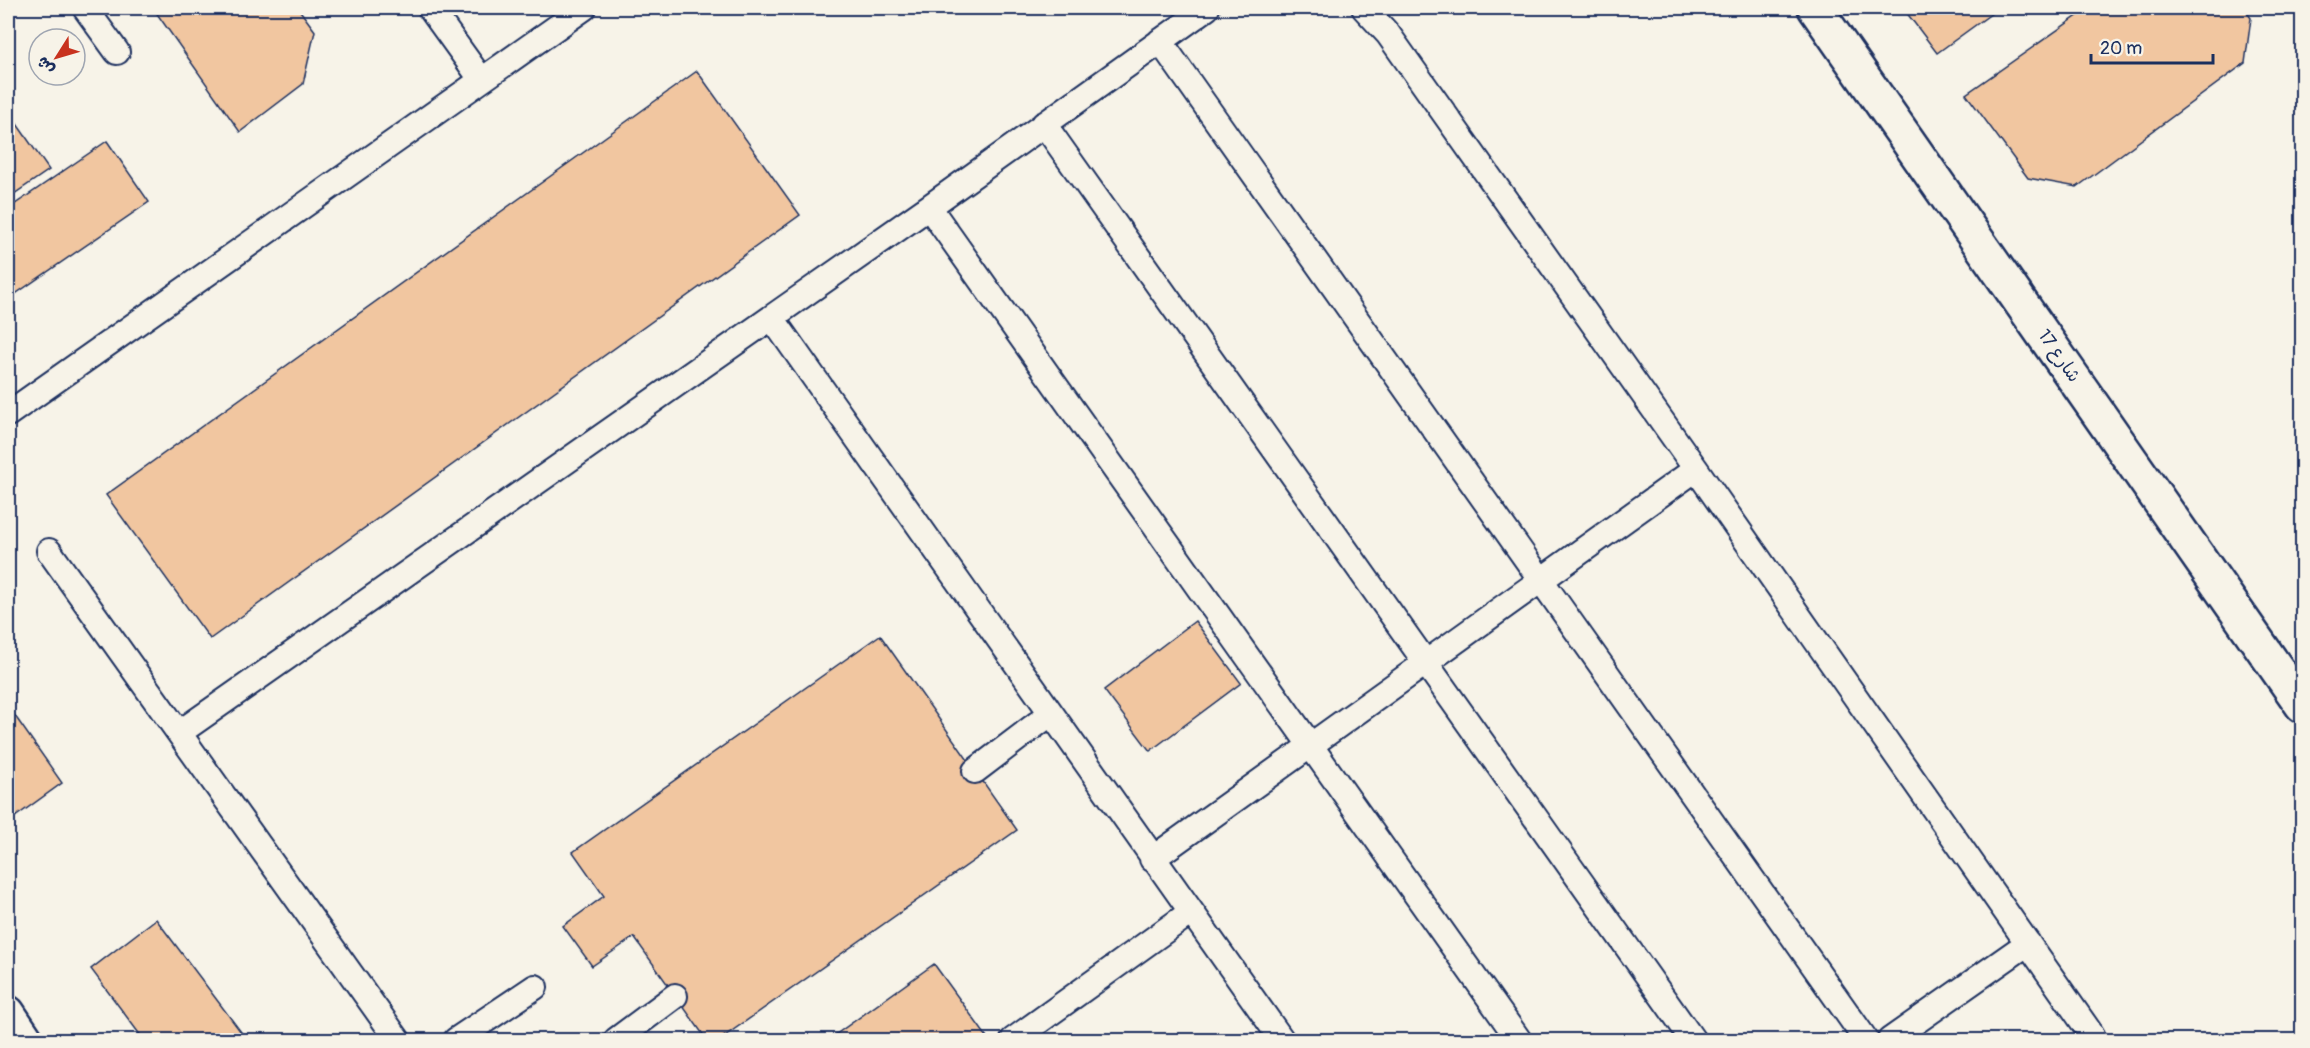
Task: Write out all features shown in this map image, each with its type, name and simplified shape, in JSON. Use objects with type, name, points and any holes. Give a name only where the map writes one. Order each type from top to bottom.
[{"type":"street","name":"شارع 17","points":[[1815,8],[2302,705]]},
{"type":"street","points":[[8,1013],[26,1041]]},
{"type":"lane","points":[[85,8],[117,52]]},
{"type":"lane","points":[[430,8],[481,80]]},
{"type":"lane","points":[[8,414],[584,8]]},
{"type":"lane","points":[[179,734],[772,318],[1207,8]]},
{"type":"lane","points":[[1364,8],[1388,34],[2092,1035]]},
{"type":"lane","points":[[1160,41],[1866,1041]]},
{"type":"lane","points":[[1044,124],[1693,1041]]},
{"type":"lane","points":[[929,207],[1518,1041]]},
{"type":"lane","points":[[772,318],[1282,1041]]},
{"type":"lane","points":[[1152,859],[1696,469]]},
{"type":"lane","points":[[49,551],[398,1041]]},
{"type":"lane","points":[[975,771],[1050,714]]},
{"type":"lane","points":[[1012,1041],[1191,912]]},
{"type":"lane","points":[[1890,1041],[2028,943]]},
{"type":"lane","points":[[456,1041],[535,987]]},
{"type":"lane","points":[[616,1041],[675,996]]},
{"type":"building","points":[[153,8],[298,8],[315,31],[303,84],[240,132]]},
{"type":"building","points":[[1903,8],[1999,8],[1937,53]]},
{"type":"building","points":[[2089,8],[2244,8],[2251,18],[2245,63],[2077,187],[2028,178],[1966,94]]},
{"type":"building","points":[[697,71],[800,215],[210,639],[106,495]]},
{"type":"building","points":[[10,114],[49,170],[8,198],[8,116]]},
{"type":"building","points":[[107,141],[149,202],[8,299],[8,209]]},
{"type":"building","points":[[1195,621],[1241,683],[1150,751],[1104,690]]},
{"type":"building","points":[[880,635],[1017,830],[719,1040],[707,1040],[634,937],[592,966],[563,926],[604,896],[573,852]]},
{"type":"building","points":[[8,706],[62,783],[8,822]]},
{"type":"building","points":[[156,919],[247,1040],[144,1040],[91,969]]},
{"type":"building","points":[[934,964],[989,1040],[828,1040]]}]
